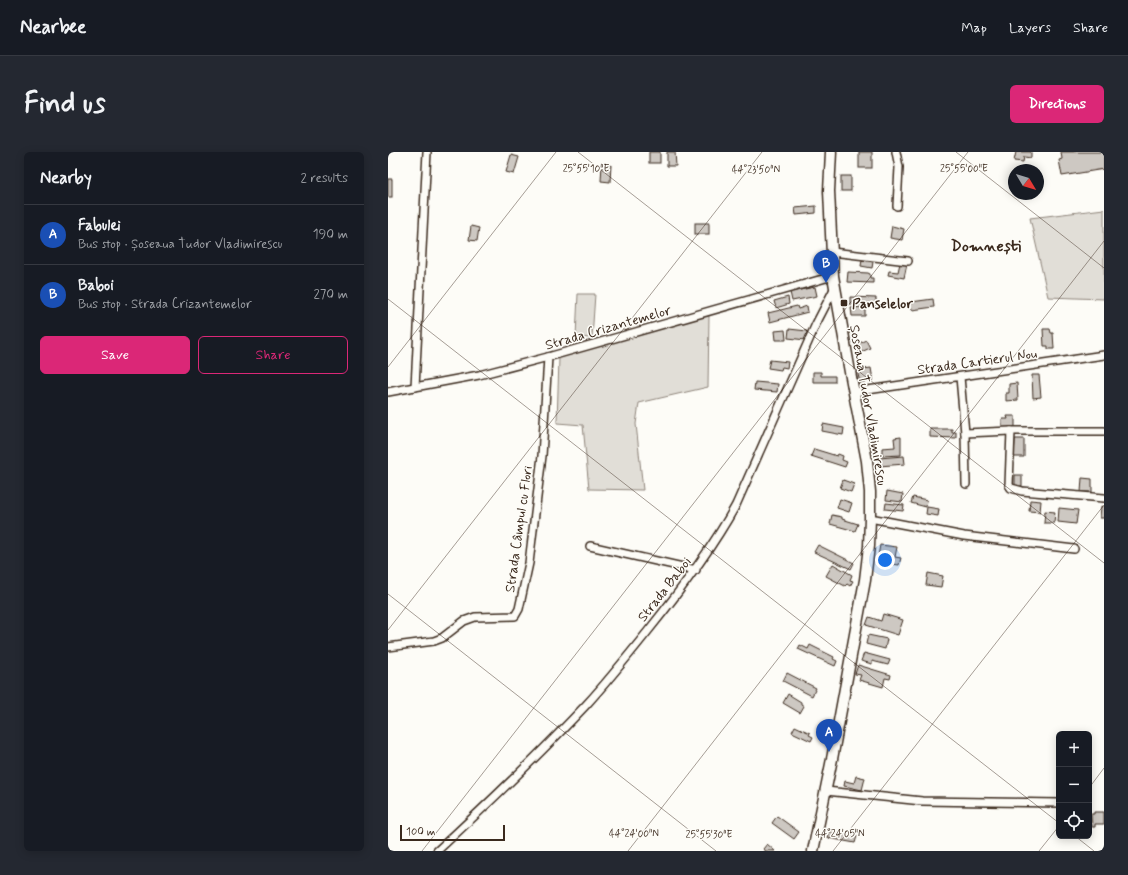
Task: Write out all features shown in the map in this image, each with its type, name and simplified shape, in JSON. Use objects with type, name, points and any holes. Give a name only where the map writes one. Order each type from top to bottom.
[{"type":"main road","name":"Șoseaua Tudor Vladimirescu","points":[[813,851],[826,792],[865,580],[869,546],[870,518],[870,492],[867,461],[834,289],[829,191],[831,152]]},
{"type":"street","points":[[415,387],[427,152]]},
{"type":"street","points":[[896,152],[899,168],[897,206]]},
{"type":"street","points":[[832,252],[908,261]]},
{"type":"street","name":"Strada Crizantemelor","points":[[388,392],[478,375],[548,358],[833,276]]},
{"type":"street","name":"Strada Baboi","points":[[437,851],[503,789],[586,705],[635,647],[696,570],[736,505],[816,324],[834,289]]},
{"type":"street","name":"Strada Cartierul Nou","points":[[854,392],[1104,355]]},
{"type":"street","name":"Strada Câmpul cu Flori","points":[[388,647],[434,641],[442,638],[464,621],[475,617],[515,616],[519,609],[529,563],[542,456],[548,358]]},
{"type":"street","points":[[960,377],[965,433],[966,484]]},
{"type":"street","points":[[965,433],[1011,431],[1104,431]]},
{"type":"street","points":[[1011,431],[1011,488],[1022,491],[1104,498]]},
{"type":"street","points":[[870,518],[964,536],[1074,549]]},
{"type":"street","points":[[590,546],[696,570]]},
{"type":"street","points":[[826,792],[922,801],[1056,803]]},
{"type":"shaded area","points":[[1104,209],[1104,299],[1048,297],[1030,218]]},
{"type":"shaded area","points":[[578,294],[595,294],[592,338],[576,337]]},
{"type":"shaded area","points":[[709,315],[708,387],[639,403],[636,424],[643,490],[589,489],[583,425],[557,423],[559,358]]},
{"type":"building","points":[[649,152],[660,152],[660,163],[649,163]]},
{"type":"building","points":[[667,152],[675,152],[676,166],[667,166]]},
{"type":"building","points":[[859,152],[872,152],[872,168],[859,168]]},
{"type":"building","points":[[1016,152],[1031,152],[1031,158],[1024,157],[1023,162],[1014,161]]},
{"type":"building","points":[[1061,152],[1104,152],[1104,169],[1062,176],[1059,160],[1062,159]]},
{"type":"building","points":[[511,155],[519,157],[514,174],[506,172]]},
{"type":"building","points":[[602,164],[611,165],[610,182],[601,181]]},
{"type":"building","points":[[841,176],[851,176],[851,191],[841,191]]},
{"type":"building","points":[[388,179],[392,179],[392,197],[388,197]]},
{"type":"building","points":[[816,206],[816,213],[796,215],[795,208]]},
{"type":"building","points":[[695,223],[709,223],[709,234],[695,234]]},
{"type":"building","points":[[471,226],[479,228],[477,241],[469,240]]},
{"type":"building","points":[[892,226],[904,229],[902,240],[890,238]]},
{"type":"building","points":[[862,260],[873,262],[872,268],[861,266]]},
{"type":"building","points":[[900,263],[907,264],[904,278],[888,275],[889,271],[898,272]]},
{"type":"building","points":[[848,272],[868,273],[870,274],[870,278],[873,278],[873,283],[847,282]]},
{"type":"building","points":[[815,287],[817,296],[792,301],[790,292]]},
{"type":"building","points":[[788,297],[789,304],[776,308],[774,301]]},
{"type":"building","points":[[850,297],[876,298],[876,306],[850,304]]},
{"type":"building","points":[[933,299],[934,307],[912,310],[911,302]]},
{"type":"building","points":[[797,306],[798,309],[807,306],[808,312],[770,322],[768,313]]},
{"type":"building","points":[[865,307],[865,316],[852,316],[851,308]]},
{"type":"building","points":[[789,329],[807,331],[806,340],[788,338]]},
{"type":"building","points":[[1043,329],[1050,329],[1051,333],[1053,333],[1054,349],[1048,349],[1048,346],[1044,346]]},
{"type":"building","points":[[785,330],[786,340],[776,340],[775,331]]},
{"type":"building","points":[[866,340],[870,348],[859,353],[855,345]]},
{"type":"building","points":[[770,360],[788,362],[787,368],[782,367],[781,370],[768,368]]},
{"type":"building","points":[[871,368],[873,380],[860,383],[857,370]]},
{"type":"building","points":[[813,372],[821,372],[821,376],[835,376],[835,382],[813,382]]},
{"type":"building","points":[[1032,375],[1039,375],[1041,397],[1033,398]]},
{"type":"building","points":[[755,382],[778,384],[777,392],[754,390]]},
{"type":"building","points":[[1017,383],[1018,400],[1006,401],[1006,393],[1009,393],[1009,384]]},
{"type":"building","points":[[1007,416],[1015,416],[1015,428],[1002,428],[1002,419],[1008,419]]},
{"type":"building","points":[[823,424],[844,428],[843,435],[822,431]]},
{"type":"building","points":[[930,429],[952,429],[952,432],[956,432],[956,438],[930,437]]},
{"type":"building","points":[[901,437],[901,455],[882,456],[882,448],[895,447],[894,438]]},
{"type":"building","points":[[1015,439],[1024,439],[1024,457],[1014,457]]},
{"type":"building","points":[[814,449],[837,456],[838,454],[843,456],[842,460],[847,462],[845,467],[811,456]]},
{"type":"building","points":[[904,456],[905,464],[879,466],[879,458]]},
{"type":"building","points":[[1015,475],[1022,475],[1022,486],[1015,486]]},
{"type":"building","points":[[1082,478],[1092,479],[1092,492],[1081,492]]},
{"type":"building","points":[[843,480],[854,484],[851,492],[840,488]]},
{"type":"building","points":[[887,491],[903,494],[902,502],[886,500]]},
{"type":"building","points":[[913,497],[927,500],[926,507],[911,503]]},
{"type":"building","points":[[840,499],[852,503],[849,512],[837,508]]},
{"type":"building","points":[[1030,500],[1041,501],[1040,512],[1029,511]]},
{"type":"building","points":[[886,503],[904,505],[903,511],[885,509]]},
{"type":"building","points":[[1101,506],[1104,507],[1104,518],[1100,518]]},
{"type":"building","points":[[927,507],[939,509],[938,516],[926,514]]},
{"type":"building","points":[[1059,508],[1078,510],[1076,524],[1058,522]]},
{"type":"building","points":[[1045,511],[1055,512],[1054,523],[1044,523]]},
{"type":"building","points":[[832,515],[842,517],[842,519],[858,524],[855,531],[830,524]]},
{"type":"building","points":[[818,545],[854,563],[851,569],[814,552]]},
{"type":"building","points":[[880,545],[897,547],[895,557],[901,558],[899,565],[877,562]]},
{"type":"building","points":[[833,564],[852,575],[850,580],[853,581],[850,586],[847,584],[845,586],[826,576]]},
{"type":"building","points":[[928,573],[943,576],[941,587],[926,585]]},
{"type":"building","points":[[883,614],[903,620],[898,635],[866,625],[869,617],[881,621]]},
{"type":"building","points":[[868,635],[887,639],[885,649],[866,644]]},
{"type":"building","points":[[800,645],[808,649],[810,645],[834,657],[833,659],[837,661],[835,666],[798,649]]},
{"type":"building","points":[[864,653],[890,660],[888,665],[872,661],[872,664],[861,661]]},
{"type":"building","points":[[858,665],[891,675],[890,679],[885,678],[883,687],[859,680],[861,675],[855,674]]},
{"type":"building","points":[[787,673],[816,688],[812,696],[783,681]]},
{"type":"building","points":[[788,694],[801,702],[804,706],[800,713],[783,703]]},
{"type":"building","points":[[795,726],[810,733],[809,735],[813,737],[811,741],[792,732]]},
{"type":"building","points":[[856,776],[865,778],[862,790],[844,786],[845,781],[854,783]]},
{"type":"building","points":[[1094,812],[1104,812],[1104,824],[1095,824],[1095,827],[1092,827],[1092,814],[1094,814]]},
{"type":"building","points":[[777,816],[799,832],[794,839],[772,823]]},
{"type":"building","points":[[830,831],[857,836],[855,843],[828,838]]},
{"type":"building","points":[[767,844],[775,851],[766,851],[763,849]]},
{"type":"place","name":"Baboi","points":[[826,283]]},
{"type":"place","name":"Panselelor","points":[[844,303]]},
{"type":"place","name":"Fabulei","points":[[829,752]]},
{"type":"district","name":"Domnești","points":[[986,245]]}]
